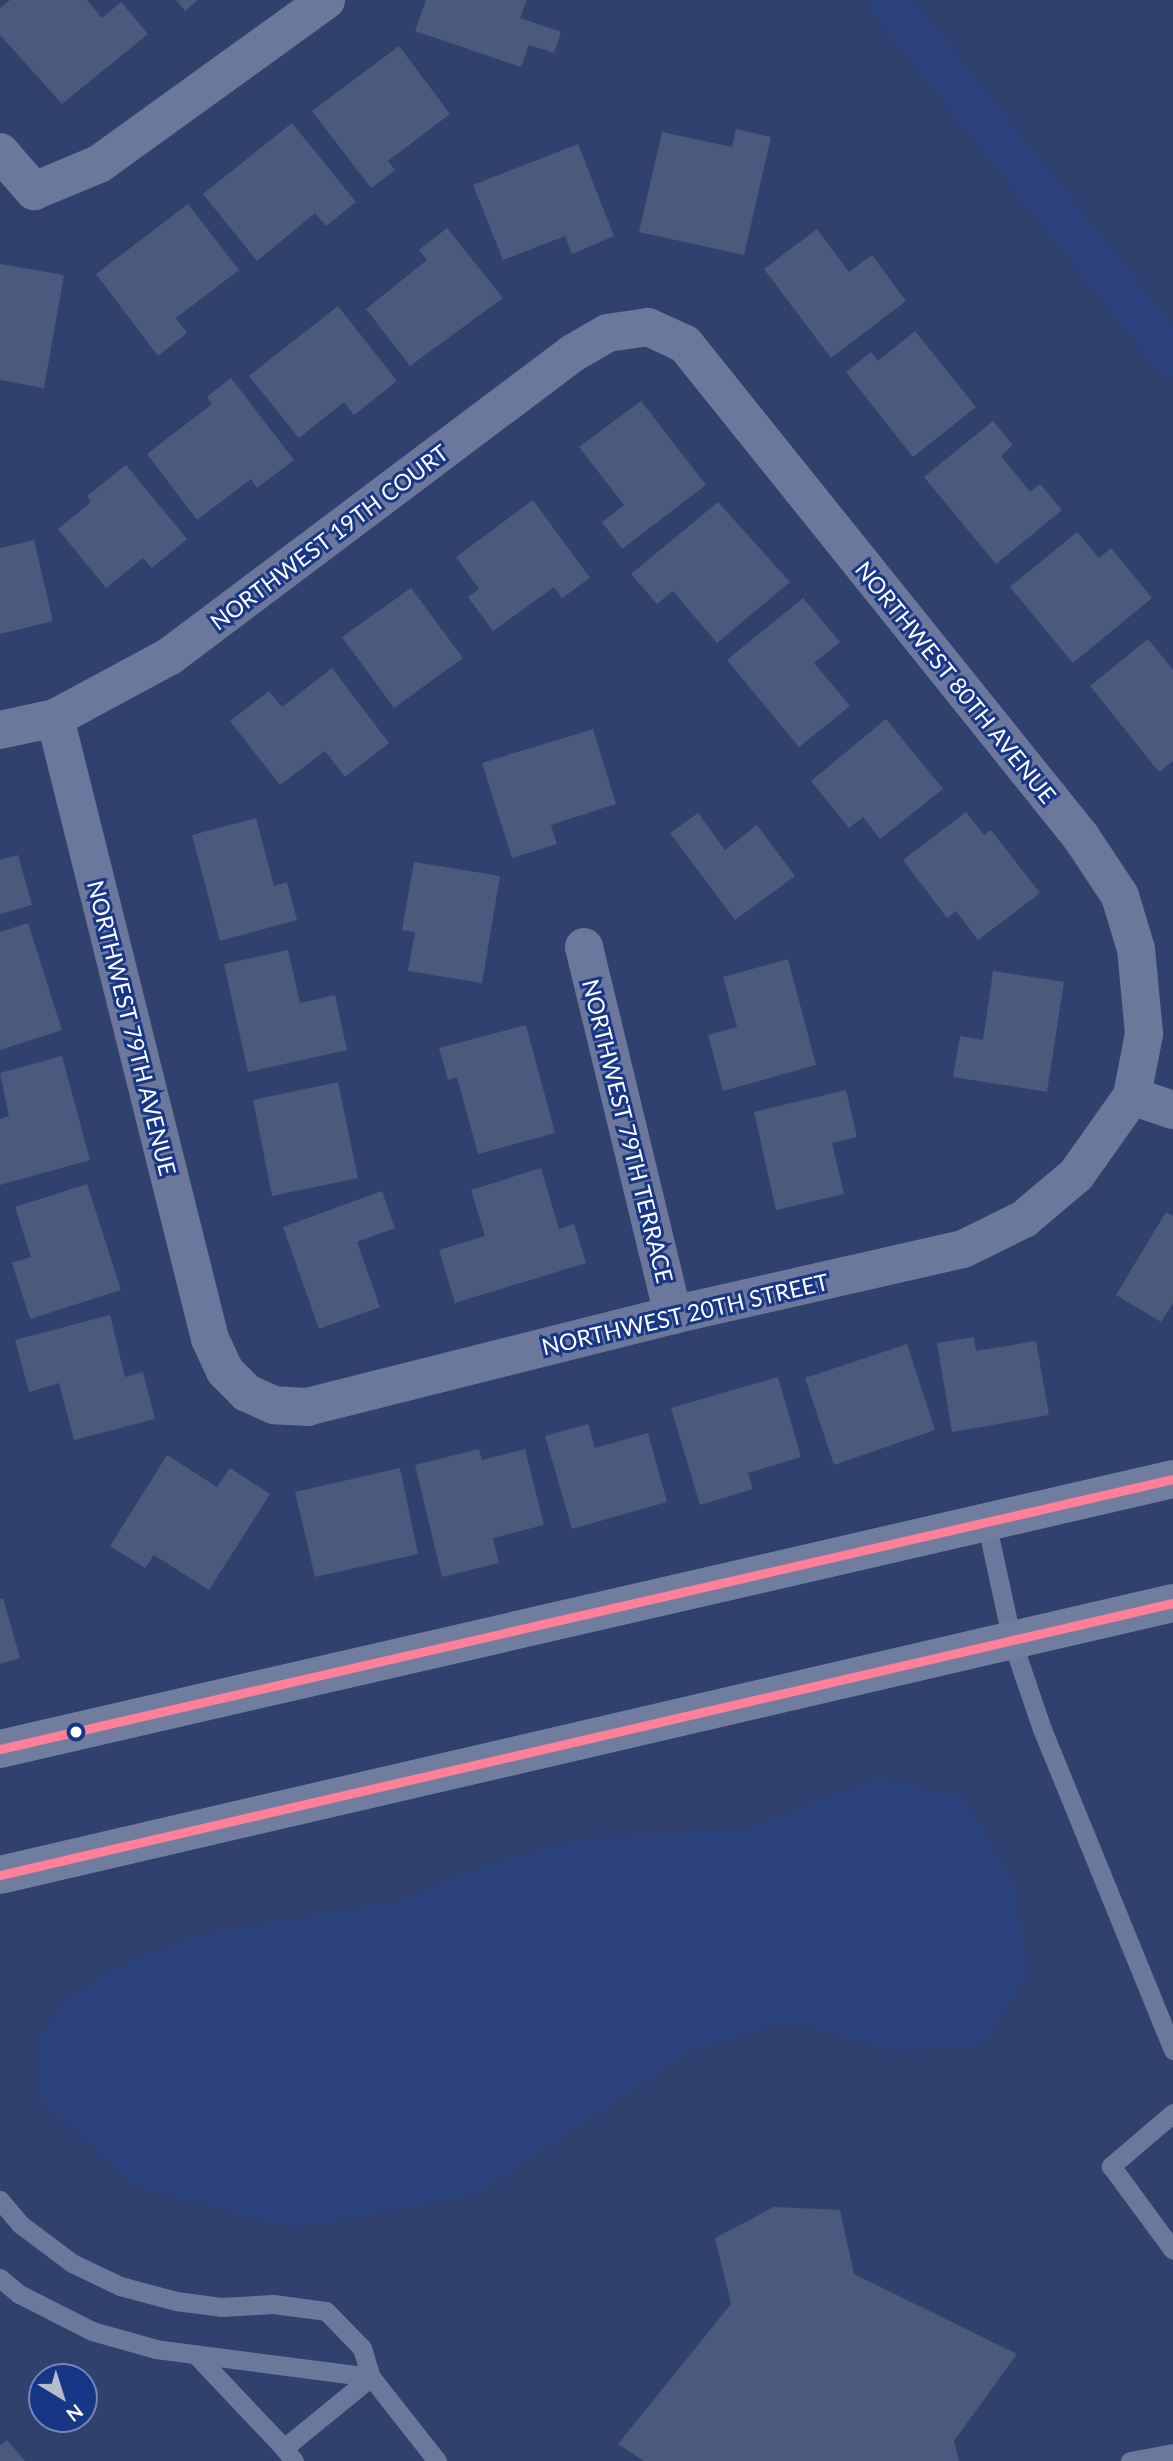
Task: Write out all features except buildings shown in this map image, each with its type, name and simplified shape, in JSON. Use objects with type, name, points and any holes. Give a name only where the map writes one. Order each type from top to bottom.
[{"type":"main road","points":[[0,1749],[1173,1479]]},
{"type":"main road","points":[[0,1875],[1173,1603]]},
{"type":"street","points":[[0,152],[34,191],[99,164],[326,0]]},
{"type":"street","name":"NORTHWEST 19TH COURT","points":[[0,730],[55,718],[170,656],[573,353],[607,333],[648,327]]},
{"type":"street","name":"NORTHWEST 80TH AVENUE","points":[[648,327],[685,344],[1081,837],[1120,896],[1136,949],[1144,1034],[1132,1096]]},
{"type":"street","name":"NORTHWEST 79TH AVENUE","points":[[55,718],[210,1339]]},
{"type":"street","name":"NORTHWEST 79TH TERRACE","points":[[584,947],[673,1315]]},
{"type":"street","points":[[1132,1096],[1173,1110]]},
{"type":"street","name":"NORTHWEST 20TH STREET","points":[[210,1339],[225,1371],[247,1393],[274,1405],[308,1407],[673,1315],[963,1249],[1024,1219],[1076,1175],[1132,1096]]},
{"type":"lane","points":[[986,1521],[1012,1641],[1042,1729],[1173,2050]]},
{"type":"lane","points":[[1173,2113],[1111,2166],[1173,2250]]},
{"type":"lane","points":[[0,2200],[20,2224],[72,2263],[120,2286],[176,2301],[221,2307],[273,2304],[326,2311],[362,2348],[370,2377],[437,2461]]},
{"type":"lane","points":[[0,2278],[19,2294],[92,2330],[197,2356],[370,2377]]},
{"type":"lane","points":[[197,2356],[288,2455],[370,2377]]},
{"type":"lane","points":[[1130,2461],[1173,2454]]},
{"type":"water","points":[[877,1778],[962,1797],[1012,1878],[1029,1970],[984,2044],[892,2051],[787,2021],[694,2049],[477,2194],[294,2228],[132,2185],[39,2097],[37,2042],[64,2002],[115,1969],[194,1936],[400,1901],[479,1867],[587,1838],[744,1830]]},
{"type":"waterway","points":[[888,0],[1173,358]]},
{"type":"transit line","points":[[0,1749],[1173,1479]]},
{"type":"transit line","points":[[0,1875],[1173,1603]]}]
